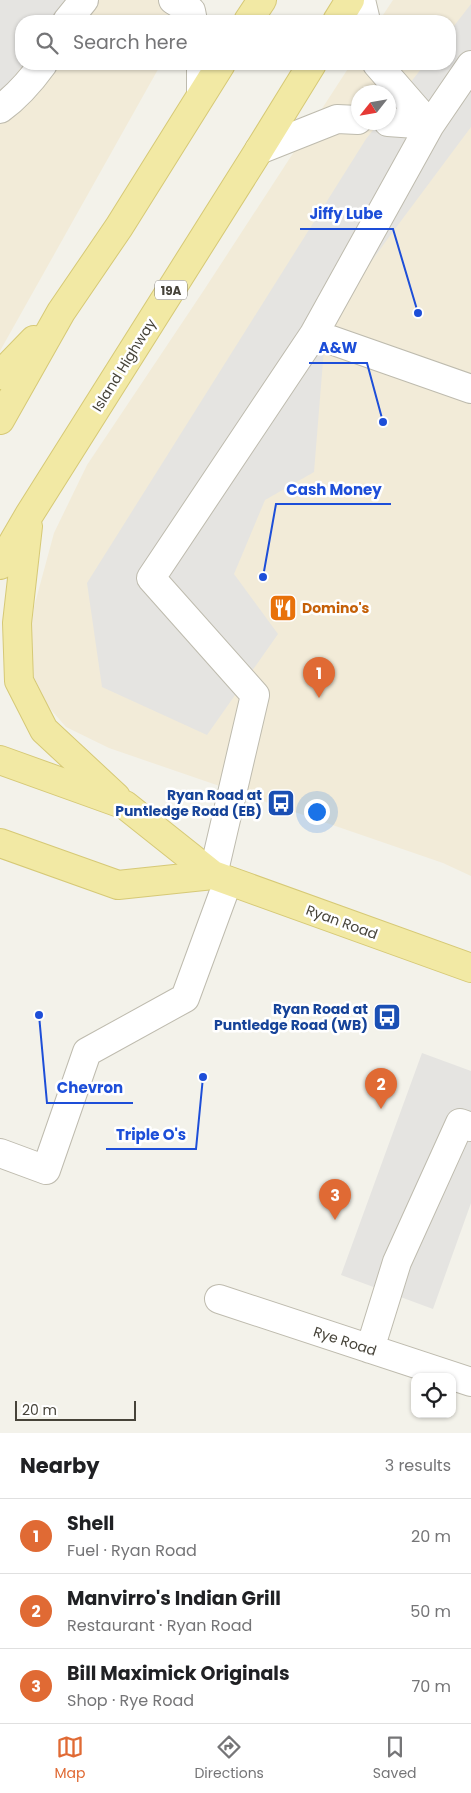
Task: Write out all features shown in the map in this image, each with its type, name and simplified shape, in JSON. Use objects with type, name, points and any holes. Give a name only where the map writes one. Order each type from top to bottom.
[{"type":"main road","points":[[252,15],[262,0]]},
{"type":"main road","points":[[341,15],[350,0]]},
{"type":"main road","points":[[0,420],[61,312],[119,227],[217,70]]},
{"type":"main road","name":"Island Highway","points":[[0,565],[29,515],[308,70]]},
{"type":"main road","points":[[0,374],[61,312]]},
{"type":"main road","points":[[29,515],[17,623],[19,682],[44,730],[125,805]]},
{"type":"main road","name":"Ryan Road","points":[[0,760],[125,805],[221,878],[471,968]]},
{"type":"main road","name":"Ryan Road","points":[[6,847],[118,885],[221,878]]},
{"type":"street","points":[[71,15],[84,0]]},
{"type":"street","points":[[173,0],[191,11],[192,15]]},
{"type":"street","points":[[361,0],[365,15]]},
{"type":"street","points":[[0,1153],[46,1170],[87,1052],[185,998],[221,878],[255,695],[151,578],[314,334],[430,125],[471,65]]},
{"type":"street","points":[[0,109],[15,98],[30,83],[39,70]]},
{"type":"street","points":[[201,70],[201,94]]},
{"type":"street","points":[[382,70],[430,125]]},
{"type":"street","points":[[259,150],[337,119],[351,120]]},
{"type":"street","points":[[396,123],[430,125]]},
{"type":"street","points":[[314,334],[471,389]]},
{"type":"street","points":[[370,1349],[397,1262],[460,1123],[471,1127]]},
{"type":"street","name":"Rye Road","points":[[219,1299],[471,1382]]},
{"type":"shaded area","points":[[0,0],[198,0],[189,15],[15,15],[15,70],[158,70],[0,351]]},
{"type":"shaded area","points":[[0,0],[73,0],[62,15],[15,15],[15,70],[19,70],[0,94]]},
{"type":"shaded area","points":[[393,0],[471,0],[471,876],[443,863],[109,748],[66,727],[46,704],[34,677],[30,638],[34,607],[54,533],[87,465],[347,70],[456,70],[456,15],[383,15]]},
{"type":"shaded area","points":[[471,4],[471,127],[326,324],[314,472],[265,500],[234,574],[278,634],[207,735],[102,687],[87,583],[366,139],[373,130],[396,130],[396,101],[420,70],[456,70],[456,23]]},
{"type":"shaded area","points":[[422,1053],[471,1071],[471,1203],[433,1309],[341,1275]]},
{"type":"place","name":"Jiffy Lube","points":[[418,313]]},
{"type":"place","name":"A&W","points":[[383,422]]},
{"type":"place","name":"Cash Money","points":[[263,577]]},
{"type":"place","name":"Domino's","points":[[283,608]]},
{"type":"place","name":"Shell","points":[[319,698]]},
{"type":"place","name":"Ryan Road at Puntledge Road (EB)","points":[[281,803]]},
{"type":"place","name":"Chevron","points":[[39,1015]]},
{"type":"place","name":"Ryan Road at Puntledge Road (WB)","points":[[387,1017]]},
{"type":"place","name":"Triple O's","points":[[203,1077]]},
{"type":"place","name":"Manvirro's Indian Grill","points":[[381,1109]]},
{"type":"place","name":"Bill Maximick Originals","points":[[335,1220]]}]
